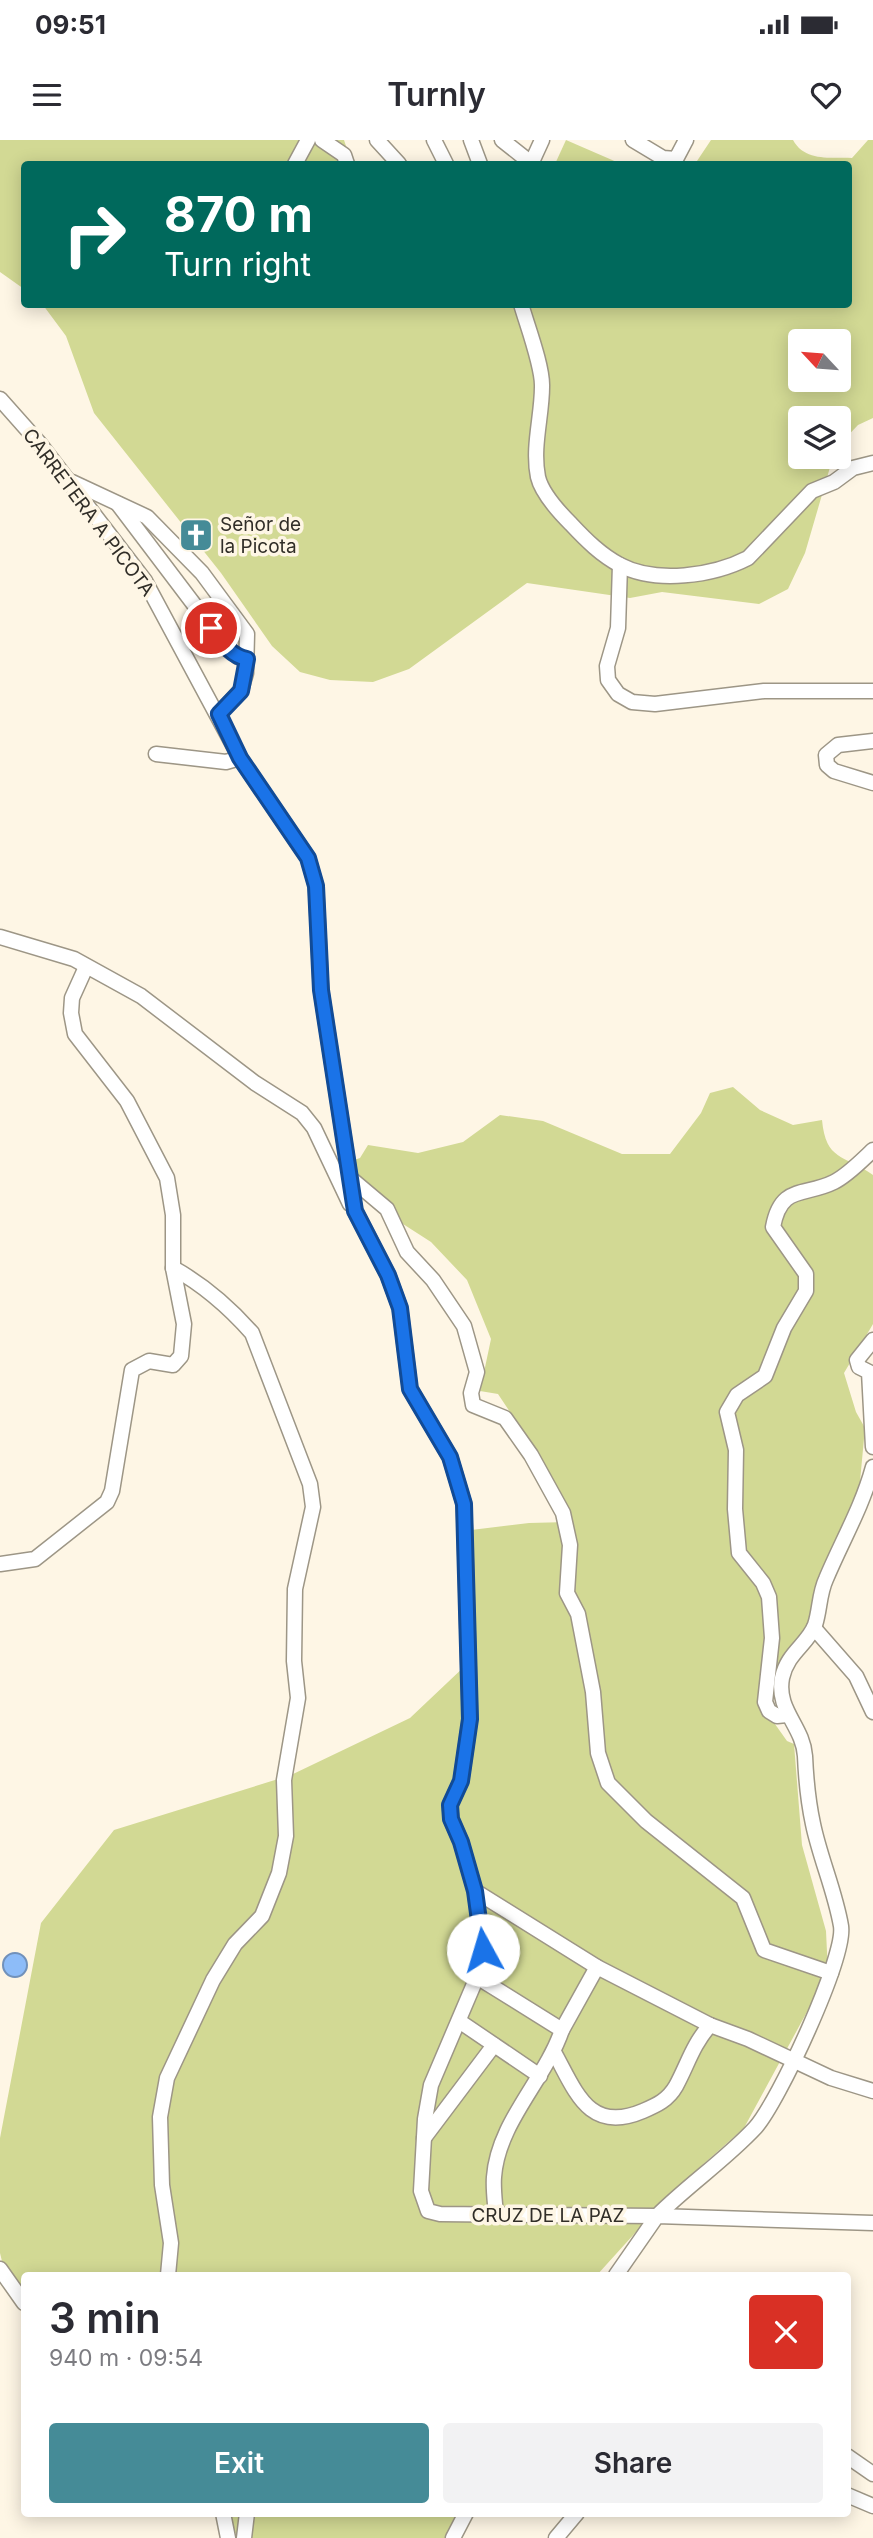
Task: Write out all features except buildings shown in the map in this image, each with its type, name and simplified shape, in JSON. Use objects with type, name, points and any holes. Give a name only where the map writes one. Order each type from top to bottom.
[{"type":"street","points":[[297,161],[308,140]]},
{"type":"street","points":[[322,140],[344,155],[346,161]]},
{"type":"street","points":[[377,140],[396,161]]},
{"type":"street","points":[[434,140],[444,161]]},
{"type":"street","points":[[471,140],[479,161]]},
{"type":"street","points":[[502,140],[527,161]]},
{"type":"street","points":[[532,161],[542,140]]},
{"type":"street","points":[[633,140],[664,160],[686,140]]},
{"type":"street","points":[[522,308],[542,380],[538,426],[539,479],[559,512],[599,552],[620,565],[632,570],[694,576],[736,565],[748,558],[812,491],[834,482],[853,468],[873,463]]},
{"type":"street","name":"CARRETERA A PICOTA","points":[[0,398],[145,581],[219,714],[240,758],[308,858],[313,877],[321,990],[355,1211],[388,1275],[400,1308],[410,1389],[450,1457],[461,1486],[464,1504],[470,1719],[461,1781],[450,1805],[451,1819],[461,1842],[475,1891],[483,1950],[477,1977],[431,2085],[420,2171],[423,2205],[428,2211],[440,2214]]},
{"type":"street","points":[[67,480],[147,517],[202,573],[247,634],[247,659],[241,691],[219,714]]},
{"type":"street","points":[[117,503],[227,648],[237,657],[247,659]]},
{"type":"street","points":[[620,565],[618,628],[607,666],[608,680],[618,694],[632,702],[655,704],[764,691],[873,691]]},
{"type":"street","points":[[873,741],[838,745],[826,755],[827,765],[834,771],[873,783]]},
{"type":"street","points":[[156,754],[226,762],[240,758]]},
{"type":"street","points":[[0,937],[74,959],[141,996],[255,1083],[302,1113],[314,1128],[341,1190],[355,1211]]},
{"type":"street","points":[[0,1564],[35,1559],[107,1502],[113,1491],[132,1370],[149,1361],[173,1365],[181,1356],[184,1324],[173,1268],[173,1215],[167,1178],[127,1101],[75,1034],[71,1013],[72,998],[86,967]]},
{"type":"street","points":[[787,1715],[777,1716],[769,1712],[765,1702],[772,1638],[769,1597],[763,1583],[739,1553],[734,1509],[736,1450],[727,1412],[737,1395],[765,1376],[784,1328],[806,1291],[806,1274],[773,1227],[775,1213],[784,1200],[798,1191],[817,1189],[836,1181],[873,1150]]},
{"type":"street","points":[[349,1177],[387,1209],[407,1252],[433,1280],[464,1326],[477,1372],[471,1393],[473,1405],[505,1418],[531,1455],[563,1513],[570,1545],[567,1593],[578,1614],[593,1692],[598,1753],[608,1783],[646,1821],[743,1899],[764,1950],[831,1973]]},
{"type":"street","points":[[168,2272],[171,2244],[162,2185],[159,2117],[164,2091],[185,2034],[235,1944],[261,1916],[279,1873],[286,1836],[284,1780],[298,1698],[294,1661],[295,1589],[313,1507],[310,1484],[252,1333],[196,1280],[173,1268]]},
{"type":"street","points":[[873,1340],[857,1360],[859,1367],[869,1372],[873,1447]]},
{"type":"street","points":[[618,2272],[657,2216],[757,2126],[774,2102],[840,1948],[841,1928],[806,1790],[804,1741],[799,1728],[787,1715],[783,1705],[782,1678],[789,1658],[814,1628],[825,1580],[852,1525],[873,1467]]},
{"type":"street","points":[[814,1628],[856,1676],[873,1713]]},
{"type":"street","points":[[475,1891],[597,1967],[710,2025],[831,2078],[873,2091]]},
{"type":"street","points":[[496,2215],[494,2175],[507,2130],[554,2052],[562,2030],[597,1967]]},
{"type":"street","points":[[477,1977],[562,2030]]},
{"type":"street","points":[[459,2021],[540,2076]]},
{"type":"street","points":[[554,2052],[584,2104],[599,2116],[625,2119],[663,2103],[676,2086],[686,2060],[710,2025]]},
{"type":"street","points":[[423,2139],[494,2045]]},
{"type":"street","name":"CRUZ DE LA PAZ","points":[[440,2214],[657,2216],[873,2223]]},
{"type":"street","points":[[0,2269],[21,2299]]},
{"type":"street","points":[[851,2459],[873,2474]]},
{"type":"street","points":[[851,2498],[873,2506]]},
{"type":"street","points":[[224,2517],[228,2538]]},
{"type":"street","points":[[244,2538],[247,2517]]},
{"type":"street","points":[[453,2538],[464,2517]]},
{"type":"street","points":[[556,2538],[574,2517]]},
{"type":"green space","points":[[0,140],[344,140],[351,161],[21,161],[21,287],[0,272]]},
{"type":"green space","points":[[566,140],[614,161],[556,161]]},
{"type":"green space","points":[[711,140],[793,140],[804,152],[811,155],[852,158],[868,140],[873,140],[873,418],[858,425],[851,432],[851,406],[788,406],[788,469],[830,469],[805,553],[788,589],[759,604],[662,592],[630,598],[527,583],[409,669],[373,682],[330,680],[300,672],[272,646],[221,573],[94,413],[66,336],[45,308],[852,308],[852,161],[697,161]]},
{"type":"green space","points":[[733,1087],[760,1110],[793,1125],[822,1120],[827,1143],[832,1150],[873,1175],[873,1324],[844,1373],[856,1412],[865,1428],[859,1492],[808,1634],[769,1691],[770,1717],[787,1741],[794,1744],[802,1845],[826,1931],[828,1973],[744,2128],[673,2191],[600,2272],[21,2272],[21,2307],[10,2294],[0,2253],[0,2138],[41,1923],[114,1830],[291,1775],[410,1718],[466,1665],[463,1531],[529,1523],[568,1522],[522,1430],[498,1394],[480,1391],[491,1339],[467,1280],[431,1242],[375,1206],[348,1162],[360,1158],[368,1145],[418,1153],[463,1142],[500,1115],[543,1121],[622,1154],[670,1154],[701,1113],[710,1093]]},
{"type":"green space","points":[[227,2517],[459,2517],[448,2538],[238,2538]]},
{"type":"water","points":[[15,1953],[24,1956],[27,1965],[24,1974],[15,1977],[6,1974],[3,1965],[6,1956]]},
{"type":"place","name":"Señor de la Picota","points":[[196,535]]},
{"type":"route","points":[[211,628],[237,657],[247,659],[241,691],[219,714],[240,758],[308,858],[316,886],[321,990],[355,1211],[388,1275],[400,1308],[406,1377],[410,1389],[450,1457],[461,1486],[464,1504],[466,1665],[470,1719],[461,1781],[450,1805],[451,1819],[461,1842],[475,1891],[483,1950]]}]
